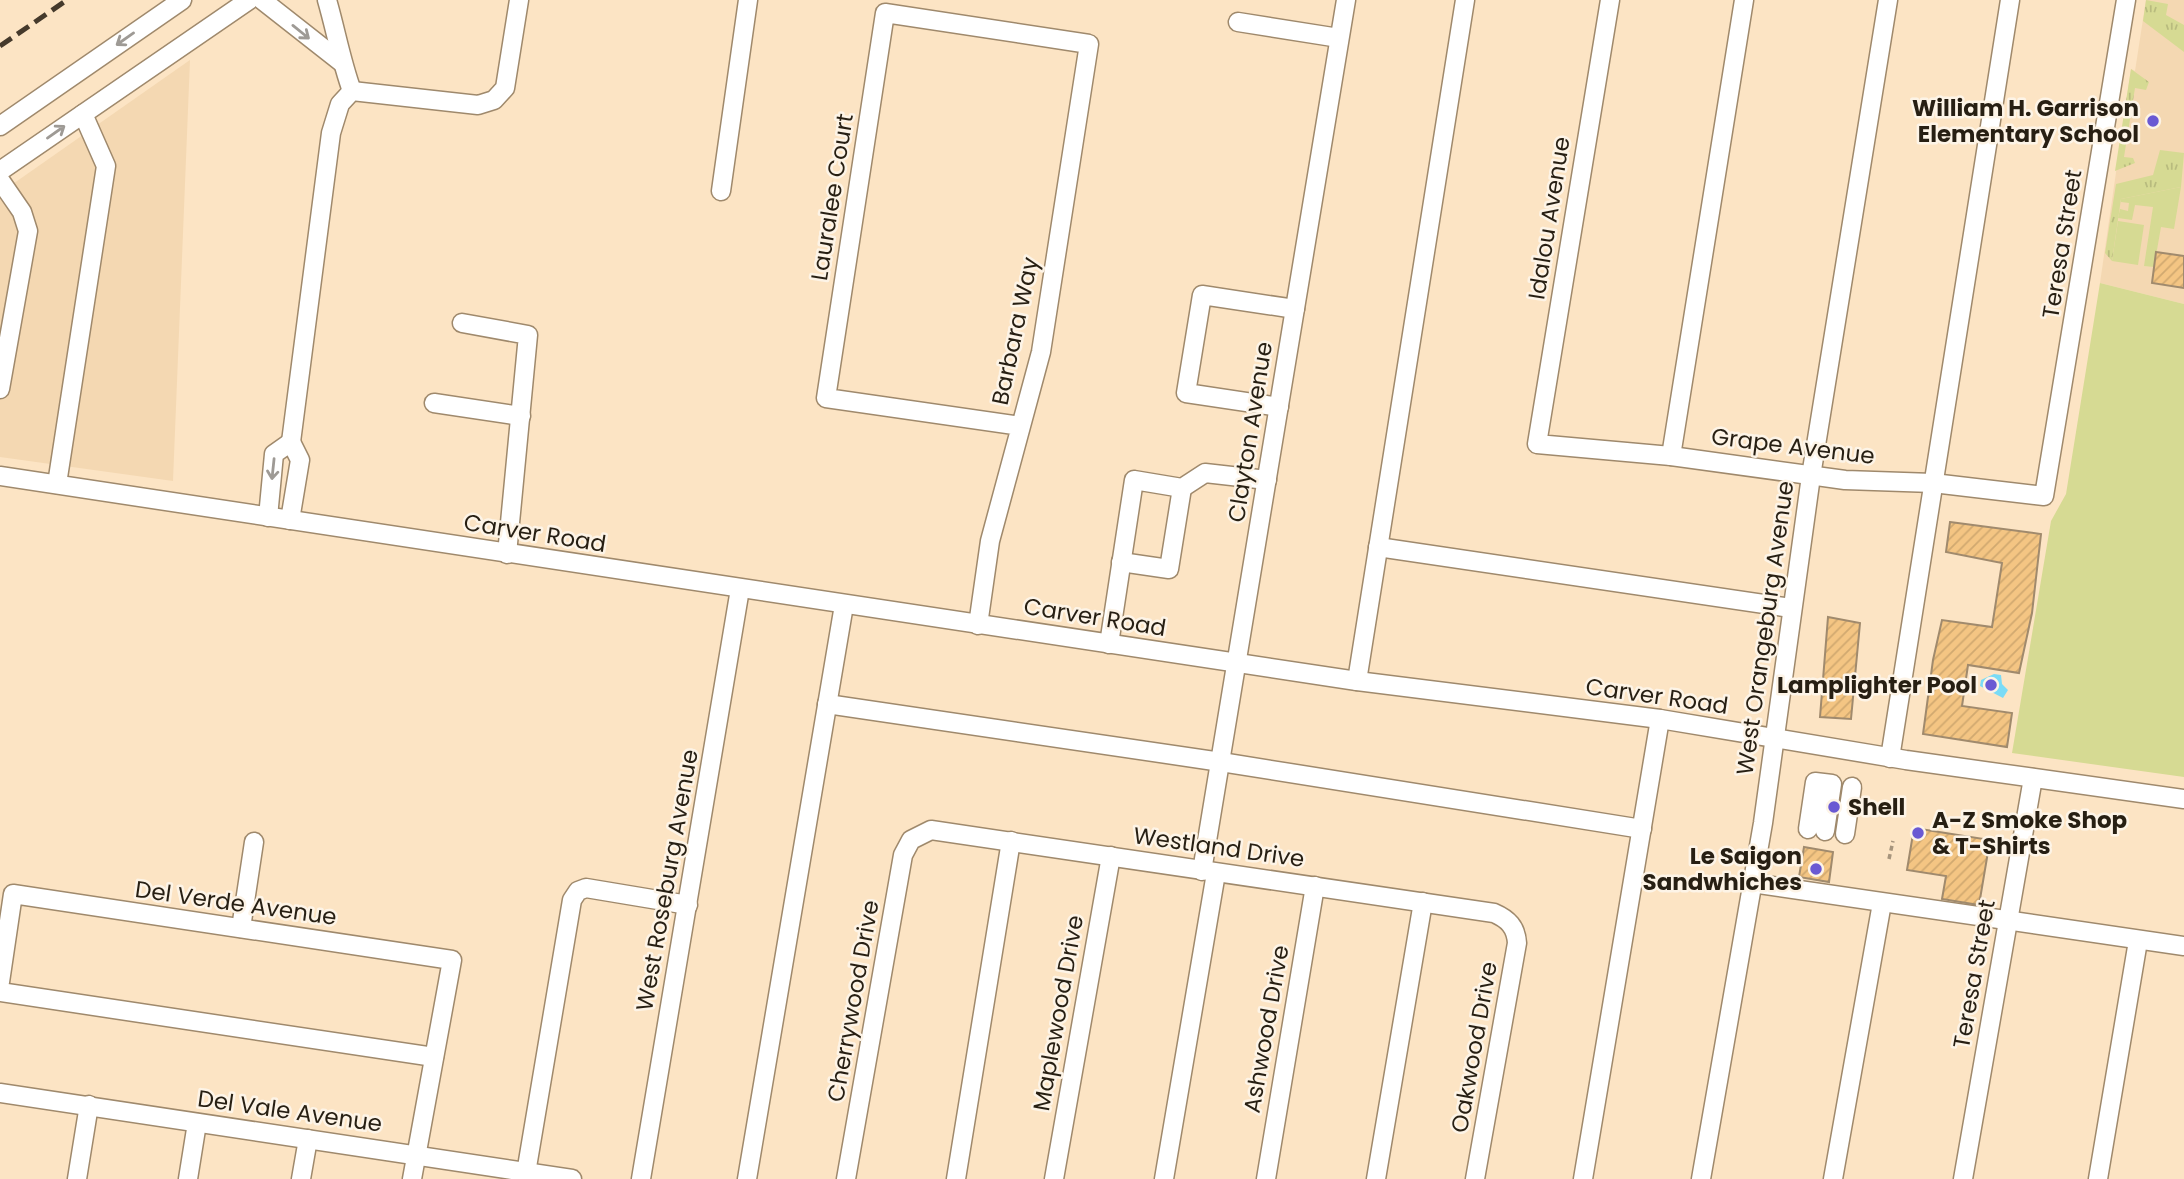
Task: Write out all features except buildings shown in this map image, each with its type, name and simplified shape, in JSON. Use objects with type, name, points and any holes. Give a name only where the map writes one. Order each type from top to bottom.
[{"type":"street","points":[[0,126],[181,0]]},
{"type":"street","points":[[0,171],[249,0]]},
{"type":"street","points":[[262,0],[341,62]]},
{"type":"street","points":[[327,0],[340,42],[341,62],[352,91]]},
{"type":"street","points":[[352,91],[478,105],[494,100],[505,88],[519,0]]},
{"type":"street","points":[[721,191],[748,0]]},
{"type":"street","name":"Clayton Avenue","points":[[1164,1179],[1209,872],[1221,762],[1346,0]]},
{"type":"street","points":[[1357,681],[1465,0]]},
{"type":"street","name":"Idalou Avenue","points":[[1537,444],[1610,0]]},
{"type":"street","points":[[1671,456],[1744,0]]},
{"type":"street","name":"West Orangeburg Avenue","points":[[1701,1179],[1752,883],[1811,476],[1888,0]]},
{"type":"street","points":[[1890,758],[2010,0]]},
{"type":"street","name":"Teresa Street","points":[[2044,496],[2126,0]]},
{"type":"street","name":"Lauralee Court","points":[[1020,426],[826,398],[885,13],[1089,44]]},
{"type":"street","points":[[1238,22],[1339,38]]},
{"type":"street","name":"Barbara Way","points":[[978,625],[990,541],[1041,352],[1089,44]]},
{"type":"street","points":[[290,520],[300,460],[291,442],[331,133],[340,104],[352,91]]},
{"type":"street","points":[[57,484],[106,166],[83,114]]},
{"type":"street","points":[[0,180],[22,212],[28,230],[0,389]]},
{"type":"street","points":[[1279,407],[1186,393],[1202,295],[1295,309]]},
{"type":"street","points":[[462,323],[528,335],[507,554]]},
{"type":"street","points":[[435,403],[521,416]]},
{"type":"street","points":[[268,517],[274,454],[291,442]]},
{"type":"street","name":"Grape Avenue","points":[[1537,444],[1671,456],[1848,481],[1933,483],[2044,496]]},
{"type":"street","points":[[1109,644],[1134,480],[1182,488],[1205,473],[1267,480]]},
{"type":"street","name":"Carver Road","points":[[0,476],[1237,664],[1660,719],[1890,758],[2184,799]]},
{"type":"street","points":[[1121,562],[1170,569],[1182,488]]},
{"type":"street","points":[[1378,547],[1791,608]]},
{"type":"street","name":"West Roseburg Avenue","points":[[641,1179],[740,589]]},
{"type":"street","points":[[747,1179],[844,605]]},
{"type":"street","points":[[827,704],[1221,762],[1642,829]]},
{"type":"street","points":[[1583,1179],[1660,719]]},
{"type":"street","name":"Teresa Street","points":[[1962,1179],[2033,778]]},
{"type":"street","points":[[1833,832],[1852,788]]},
{"type":"street","name":"Westland Drive","points":[[917,836],[931,830],[940,830],[1423,902],[1494,913],[1511,925]]},
{"type":"street","name":"Cherrywood Drive","points":[[846,1179],[903,855],[911,840],[917,836]]},
{"type":"street","points":[[956,1179],[1011,841]]},
{"type":"street","points":[[241,928],[254,842]]},
{"type":"street","name":"Maplewood Drive","points":[[1054,1179],[1111,856]]},
{"type":"street","points":[[1752,883],[2184,946]]},
{"type":"street","name":"Ashwood Drive","points":[[1266,1179],[1315,886]]},
{"type":"street","points":[[526,1175],[572,900],[578,891],[586,888],[688,905]]},
{"type":"street","name":"Del Verde Avenue","points":[[0,982],[13,894],[452,960],[434,1057]]},
{"type":"street","points":[[1376,1179],[1423,902]]},
{"type":"street","points":[[1833,1179],[1882,903]]},
{"type":"street","name":"Oakwood Drive","points":[[1475,1179],[1517,943],[1511,925]]},
{"type":"street","points":[[2098,1179],[2138,941]]},
{"type":"street","points":[[0,992],[434,1057],[412,1179]]},
{"type":"street","name":"Del Vale Avenue","points":[[0,1093],[416,1153],[526,1175],[572,1179]]},
{"type":"street","points":[[77,1179],[89,1105]]},
{"type":"street","points":[[188,1179],[197,1123]]},
{"type":"street","points":[[302,1179],[308,1139]]},
{"type":"path","points":[[1889,859],[1893,841]]},
{"type":"shaded area","name":"William H. Garrison Elementary School","points":[[2146,0],[2184,0],[2184,304],[2100,283],[2131,69],[2135,71]]},
{"type":"shaded area","points":[[190,60],[173,481],[0,457],[0,193]]},
{"type":"green space","points":[[2146,0],[2168,4],[2166,15],[2184,25],[2184,52],[2143,21]]},
{"type":"green space","points":[[2131,69],[2149,82],[2146,90],[2135,88],[2124,157],[2133,158],[2135,163],[2115,171]]},
{"type":"green space","points":[[2160,150],[2184,153],[2181,187],[2121,199],[2112,261],[2105,253],[2116,184],[2153,175]]},
{"type":"green space","points":[[2181,187],[2174,229],[2161,227],[2154,267],[2144,266],[2153,207],[2135,205],[2132,220],[2118,218],[2120,209],[2128,211],[2129,203],[2121,202],[2121,199]]},
{"type":"green space","points":[[2118,221],[2144,225],[2138,265],[2112,261]]},
{"type":"green space","points":[[2100,283],[2184,304],[2184,777],[2012,753],[2051,521],[2066,494]]},
{"type":"water","name":"Lamplighter Pool","points":[[1994,674],[2001,675],[2002,684],[2008,690],[2003,698],[1980,686],[1981,680]]},
{"type":"railway","points":[[0,46],[67,0]]},
{"type":"place","name":"William H. Garrison Elementary School","points":[[2153,121]]},
{"type":"place","name":"Lamplighter Pool","points":[[1991,685]]},
{"type":"place","name":"Shell","points":[[1834,807]]},
{"type":"place","name":"A-Z Smoke Shop & T-Shirts","points":[[1918,833]]},
{"type":"place","name":"Le Saigon Sandwhiches","points":[[1816,869]]}]
